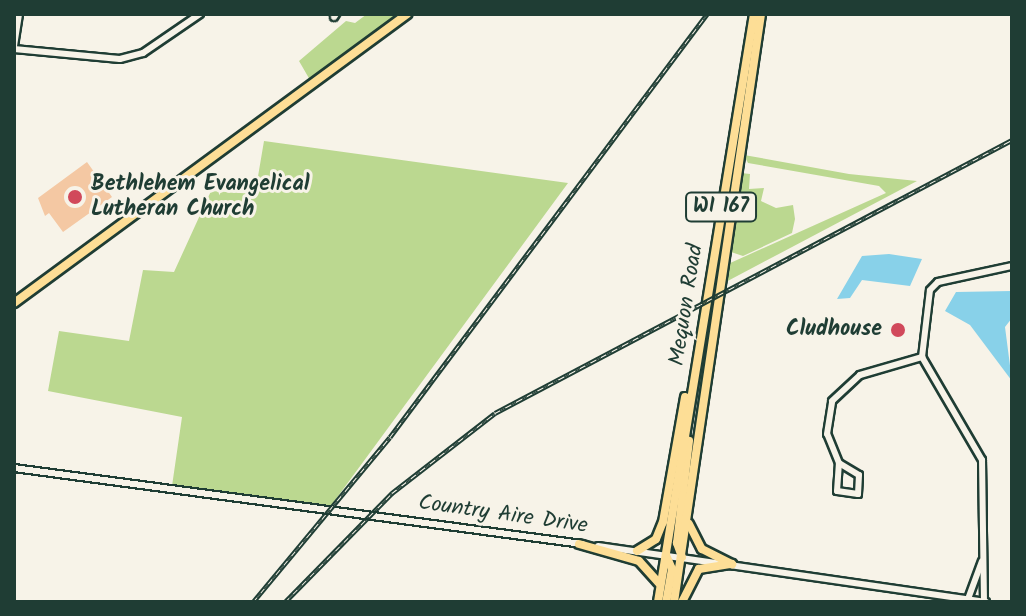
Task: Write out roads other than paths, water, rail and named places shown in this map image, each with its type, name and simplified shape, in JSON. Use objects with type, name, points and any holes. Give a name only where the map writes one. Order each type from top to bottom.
[{"type":"main road","points":[[14,303],[407,14]]},
{"type":"main road","name":"Mequon Road","points":[[658,602],[754,14]]},
{"type":"main road","name":"Mequon Road","points":[[674,602],[761,14]]},
{"type":"main road","points":[[637,551],[660,533],[693,378]]},
{"type":"main road","points":[[682,557],[677,543],[690,401]]},
{"type":"main road","points":[[688,517],[696,544],[732,564]]},
{"type":"main road","points":[[579,544],[648,565],[660,588]]},
{"type":"main road","points":[[666,555],[672,569],[666,602]]},
{"type":"main road","points":[[682,602],[699,569],[732,564]]},
{"type":"street","points":[[19,14],[14,48],[120,59],[143,53],[200,14]]},
{"type":"street","points":[[985,602],[982,460],[922,357],[930,290],[938,282],[1012,266]]},
{"type":"street","points":[[839,463],[859,475],[858,494],[837,491],[839,463],[827,434],[832,401],[860,375],[922,357]]},
{"type":"street","name":"Country Aire Drive","points":[[14,468],[682,557],[985,602]]},
{"type":"street","points":[[968,599],[982,561]]},
{"type":"street","points":[[910,602],[912,591]]},
{"type":"water","points":[[889,254],[922,259],[910,286],[862,280],[850,298],[837,299],[862,256]]},
{"type":"water","points":[[1012,291],[1012,318],[1005,327],[1012,381],[970,325],[945,311],[956,292]]},
{"type":"railway","points":[[253,602],[390,437],[707,14]]},
{"type":"railway","points":[[285,602],[392,493],[495,413],[1012,140]]},
{"type":"place","name":"Bethlehem Evangelical Lutheran Church","points":[[75,197]]},
{"type":"place","name":"Cludhouse","points":[[898,330]]}]
